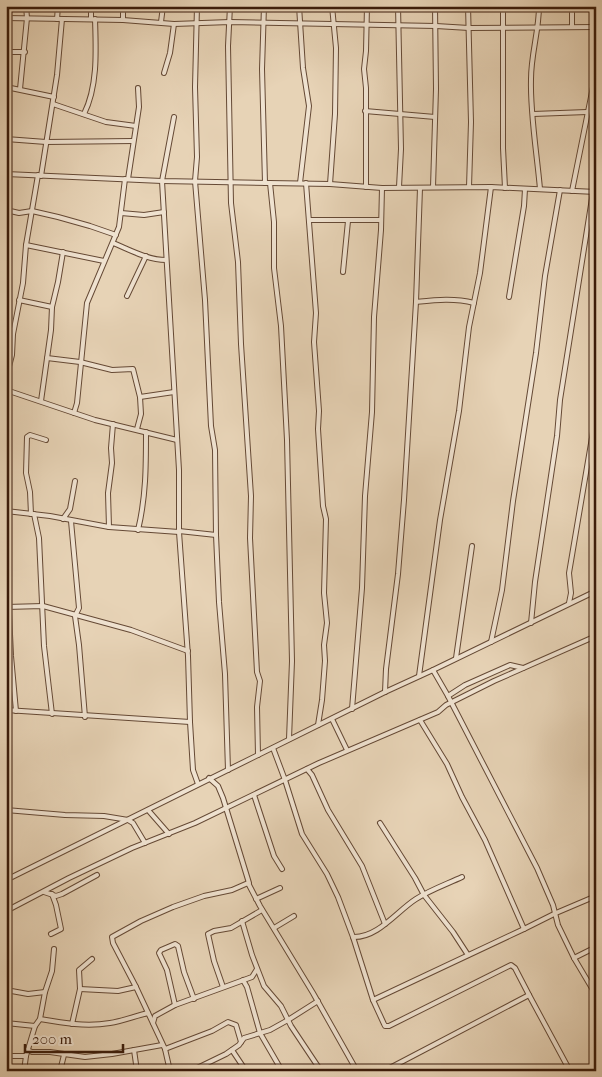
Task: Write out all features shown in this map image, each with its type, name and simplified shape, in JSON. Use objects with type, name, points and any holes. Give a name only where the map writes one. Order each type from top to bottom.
[{"type":"street","points":[[20,89],[25,52],[26,6]]},
{"type":"street","points":[[6,378],[12,355],[23,283],[26,245],[54,97],[60,19],[58,6]]},
{"type":"street","points":[[84,114],[91,97],[95,68],[96,52],[91,6]]},
{"type":"street","points":[[123,6],[123,20]]},
{"type":"street","points":[[160,22],[163,6]]},
{"type":"street","points":[[197,6],[197,157],[195,181],[205,300],[211,426],[214,450],[216,535],[225,674],[228,770]]},
{"type":"street","points":[[230,6],[228,46],[231,203],[238,262],[240,336],[251,496],[250,538],[256,662],[260,681],[257,707],[258,755]]},
{"type":"street","points":[[264,6],[262,69],[267,183],[274,222],[274,268],[281,326],[287,440],[292,661],[289,739]]},
{"type":"street","points":[[299,6],[303,68],[309,106],[300,183]]},
{"type":"street","points":[[330,184],[335,114],[336,48],[332,24],[332,6]]},
{"type":"street","points":[[366,187],[364,69],[368,24],[367,6]]},
{"type":"street","points":[[398,6],[400,25],[399,187]]},
{"type":"street","points":[[433,187],[435,6]]},
{"type":"street","points":[[468,6],[471,154],[469,187]]},
{"type":"street","points":[[504,6],[503,148],[505,188]]},
{"type":"street","points":[[539,6],[531,78],[540,190]]},
{"type":"street","points":[[572,6],[572,27]]},
{"type":"street","points":[[6,18],[123,20],[174,24],[264,22],[469,28],[596,27]]},
{"type":"street","points":[[164,73],[170,53],[174,24]]},
{"type":"street","points":[[6,52],[25,52]]},
{"type":"street","points":[[572,190],[596,72]]},
{"type":"street","points":[[6,87],[54,97]]},
{"type":"street","points":[[74,413],[87,303],[116,236],[139,107],[138,88]]},
{"type":"street","points":[[53,104],[106,122],[136,126]]},
{"type":"street","points":[[365,111],[435,116]]},
{"type":"street","points":[[533,114],[587,112]]},
{"type":"street","points":[[174,117],[162,181],[179,470],[179,531],[188,651],[192,770],[198,784]]},
{"type":"street","points":[[6,139],[46,142],[133,142]]},
{"type":"street","points":[[6,174],[162,181],[306,183],[382,188],[491,187],[594,192],[560,400],[557,436],[535,582],[531,623]]},
{"type":"street","points":[[306,183],[316,313],[314,342],[319,411],[318,428],[323,506],[326,519],[324,593],[327,623],[324,645],[325,661],[322,700],[318,726]]},
{"type":"street","points":[[419,676],[440,520],[463,384],[469,327],[480,273],[491,187]]},
{"type":"street","points":[[352,709],[362,588],[372,412],[374,317],[382,188]]},
{"type":"street","points":[[385,692],[386,669],[399,565],[416,302],[420,188]]},
{"type":"street","points":[[509,297],[524,206],[525,189]]},
{"type":"street","points":[[491,642],[502,590],[514,492],[536,353],[545,276],[560,190]]},
{"type":"street","points":[[6,210],[19,213],[32,211],[74,220],[116,236]]},
{"type":"street","points":[[121,213],[144,215],[164,212]]},
{"type":"street","points":[[309,220],[381,220]]},
{"type":"street","points":[[343,272],[348,221]]},
{"type":"street","points":[[113,243],[157,260],[166,260]]},
{"type":"street","points":[[26,245],[104,261]]},
{"type":"street","points":[[41,401],[52,307],[63,252]]},
{"type":"street","points":[[127,296],[146,256]]},
{"type":"street","points":[[416,302],[452,299],[474,303]]},
{"type":"street","points":[[19,300],[52,307]]},
{"type":"street","points":[[6,332],[14,334]]},
{"type":"street","points":[[46,358],[80,362],[112,370],[133,369],[140,397],[141,414],[137,430]]},
{"type":"street","points":[[6,390],[74,413],[177,440]]},
{"type":"street","points":[[140,397],[174,392]]},
{"type":"street","points":[[569,603],[571,593],[569,573],[596,414]]},
{"type":"street","points":[[108,527],[108,486],[112,463],[113,424]]},
{"type":"street","points":[[138,530],[144,507],[146,483],[146,432]]},
{"type":"street","points":[[46,440],[30,435],[27,437],[26,473],[32,514],[38,538],[44,646],[52,714]]},
{"type":"street","points":[[63,519],[70,509],[75,481]]},
{"type":"street","points":[[6,511],[108,527],[216,535]]},
{"type":"street","points":[[71,521],[79,608],[75,616],[85,717]]},
{"type":"street","points":[[456,658],[472,546]]},
{"type":"street","points":[[7,570],[7,607],[16,711]]},
{"type":"street","points":[[6,880],[289,739],[596,591]]},
{"type":"street","points":[[7,607],[43,606],[131,630],[188,651]]},
{"type":"street","points":[[6,911],[69,878],[254,795],[347,750],[438,712],[451,702],[524,668],[595,638]]},
{"type":"street","points":[[448,696],[465,685],[510,665],[524,668]]},
{"type":"street","points":[[433,670],[533,860],[556,913],[558,925],[596,996]]},
{"type":"street","points":[[6,710],[85,717],[190,722]]},
{"type":"street","points":[[332,719],[347,750]]},
{"type":"street","points":[[420,720],[447,764],[485,840],[524,929]]},
{"type":"street","points":[[273,748],[302,834],[327,874],[338,897],[373,1000],[385,1026],[389,1026],[511,965],[515,968],[570,1071]]},
{"type":"street","points":[[307,769],[312,775],[328,810],[362,866],[384,924]]},
{"type":"street","points":[[210,778],[218,786],[226,807],[249,883],[256,899],[357,1071]]},
{"type":"street","points":[[254,795],[274,856],[282,869]]},
{"type":"street","points":[[6,810],[104,816],[128,820],[133,823],[146,843]]},
{"type":"street","points":[[148,810],[169,834]]},
{"type":"street","points":[[380,823],[424,895],[453,932],[468,955]]},
{"type":"street","points":[[44,892],[56,896],[97,875]]},
{"type":"street","points":[[353,937],[360,937],[384,924],[416,899],[462,877]]},
{"type":"street","points":[[170,1071],[153,1023],[113,943],[112,937],[173,908],[204,896],[232,890],[249,883]]},
{"type":"street","points":[[256,899],[280,888]]},
{"type":"street","points":[[51,934],[61,929],[52,894]]},
{"type":"street","points":[[373,1000],[596,896]]},
{"type":"street","points":[[223,987],[214,961],[208,934],[214,931],[228,930],[262,910]]},
{"type":"street","points":[[274,928],[294,916]]},
{"type":"street","points":[[242,921],[264,986],[281,1006],[320,1071]]},
{"type":"street","points":[[175,1005],[167,970],[159,953],[161,950],[175,944],[178,946],[184,972],[194,999]]},
{"type":"street","points":[[574,958],[596,947]]},
{"type":"street","points":[[24,1071],[27,1050],[34,1026],[40,1019],[45,992],[52,971],[54,949]]},
{"type":"street","points":[[72,1024],[80,989],[79,970],[92,959]]},
{"type":"street","points":[[153,1023],[156,1016],[175,1005],[255,975],[257,968]]},
{"type":"street","points":[[243,980],[247,987],[260,1033],[282,1071]]},
{"type":"street","points":[[591,986],[596,984]]},
{"type":"street","points":[[80,989],[118,991],[136,987]]},
{"type":"street","points":[[6,990],[28,994],[45,992]]},
{"type":"street","points":[[384,1071],[529,995]]},
{"type":"street","points":[[191,1071],[232,1050],[244,1038],[288,1020],[318,1002]]},
{"type":"street","points":[[40,1019],[94,1025],[111,1023],[148,1013]]},
{"type":"street","points":[[27,1050],[85,1057],[154,1046],[163,1047],[212,1031],[228,1022],[236,1025],[241,1042]]},
{"type":"street","points":[[6,1023],[34,1026]]},
{"type":"street","points":[[154,1046],[158,1038]]},
{"type":"street","points":[[134,1050],[137,1071]]},
{"type":"street","points":[[232,1050],[246,1071]]},
{"type":"street","points":[[60,1071],[64,1055]]},
{"type":"street","points":[[6,1056],[26,1056]]},
{"type":"street","points":[[207,1064],[209,1071]]}]
